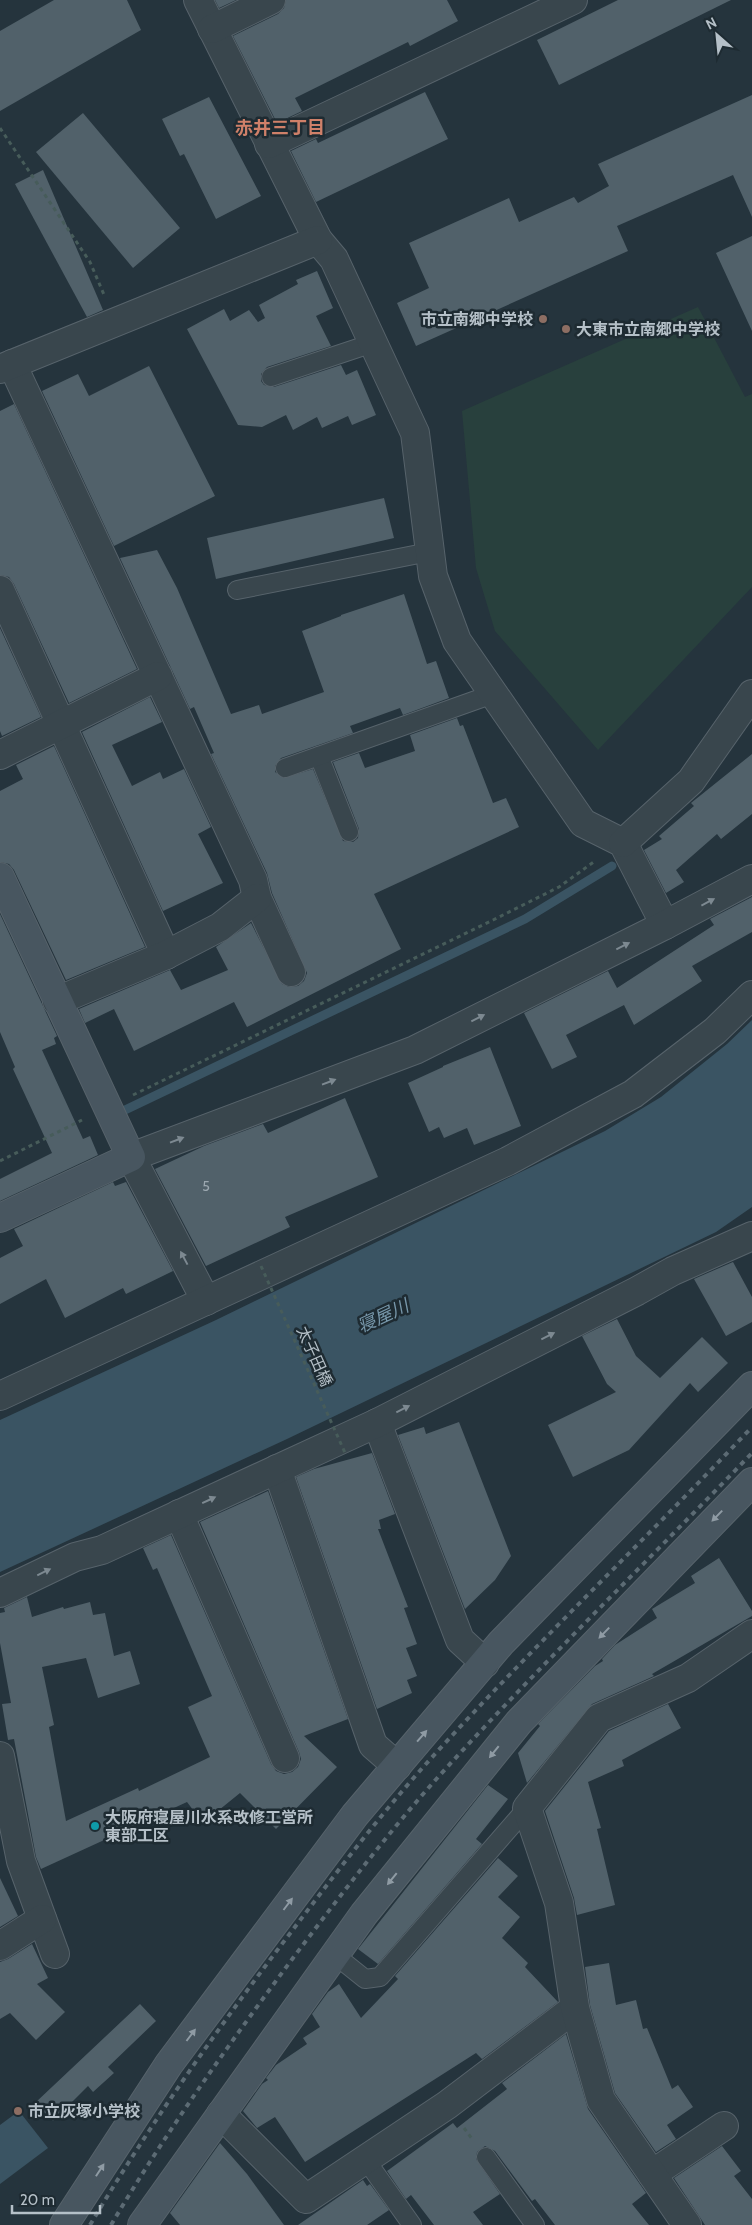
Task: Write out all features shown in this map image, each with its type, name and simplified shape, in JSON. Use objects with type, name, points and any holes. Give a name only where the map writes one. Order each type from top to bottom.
[{"type":"street","points":[[198,0],[268,144],[318,240],[334,259],[415,433],[433,576],[457,641],[583,823],[623,845],[665,925]]},
{"type":"street","points":[[212,29],[271,0]]},
{"type":"street","points":[[268,144],[539,7],[573,0]]},
{"type":"street","points":[[291,972],[257,898],[253,880],[158,676],[6,366],[318,240]]},
{"type":"street","points":[[0,590],[166,955]]},
{"type":"street","points":[[0,755],[158,676]]},
{"type":"street","points":[[623,845],[691,781],[752,694]]},
{"type":"street","points":[[0,877],[131,1157],[206,1301]]},
{"type":"street","points":[[0,1218],[131,1157],[416,1050],[665,925],[752,879]]},
{"type":"street","points":[[57,1001],[166,955],[220,927],[257,898]]},
{"type":"street","points":[[0,1396],[508,1161],[633,1094],[715,1031],[752,994]]},
{"type":"street","points":[[0,1593],[75,1557],[102,1550],[377,1423],[673,1271],[752,1236]]},
{"type":"street","points":[[64,2225],[169,2064],[355,1815],[501,1643],[752,1386]]},
{"type":"street","points":[[377,1423],[460,1640],[485,1663]]},
{"type":"street","points":[[277,1469],[373,1745],[397,1766]]},
{"type":"street","points":[[150,2221],[221,2114],[364,1914],[519,1722],[752,1482]]},
{"type":"street","points":[[179,1514],[285,1758]]},
{"type":"street","points":[[687,2225],[601,2100],[575,2008],[559,1903],[527,1808],[598,1718],[688,1678],[752,1634]]},
{"type":"street","points":[[0,1756],[21,1861],[55,1954]]},
{"type":"street","points":[[0,1946],[42,1919]]},
{"type":"street","points":[[221,2114],[306,2199],[447,2105],[575,2008]]},
{"type":"street","points":[[652,2174],[724,2126]]},
{"type":"lane","points":[[271,377],[374,343]]},
{"type":"lane","points":[[237,590],[429,552]]},
{"type":"lane","points":[[285,768],[493,694]]},
{"type":"lane","points":[[319,756],[349,832]]},
{"type":"lane","points":[[335,1955],[365,1979],[380,1977],[527,1808]]},
{"type":"lane","points":[[486,2157],[535,2225]]},
{"type":"lane","points":[[366,2160],[412,2225]]},
{"type":"path","points":[[0,128],[90,262],[115,321]]},
{"type":"path","points":[[0,1161],[559,887],[594,862],[623,845]]},
{"type":"path","name":"太子田橋","points":[[261,1266],[346,1455]]},
{"type":"path","points":[[447,2105],[486,2157]]},
{"type":"green space","points":[[698,307],[745,397],[752,394],[752,587],[598,750],[495,631],[476,568],[462,411]]},
{"type":"water","name":"寝屋川","points":[[752,1020],[752,1207],[716,1232],[287,1439],[0,1572],[0,1420],[216,1320],[605,1131],[661,1097],[727,1044]]},
{"type":"water","points":[[19,2111],[48,2148],[0,2184],[0,2125]]},
{"type":"building","points":[[54,0],[127,0],[141,30],[0,111],[0,31]]},
{"type":"building","points":[[215,0],[236,0],[219,8]]},
{"type":"building","points":[[286,0],[447,0],[458,21],[410,46],[408,42],[295,98],[302,111],[277,123],[233,36],[278,14],[284,8]]},
{"type":"building","points":[[618,0],[731,0],[559,85],[537,40]]},
{"type":"building","points":[[425,92],[448,139],[316,202],[291,151],[316,139],[318,143]]},
{"type":"building","points":[[752,95],[752,217],[733,175],[617,226],[628,251],[416,346],[397,303],[429,288],[409,243],[509,198],[519,222],[574,197],[578,203],[609,186],[598,164]]},
{"type":"building","points":[[209,97],[261,196],[216,219],[184,154],[180,156],[162,119]]},
{"type":"building","points":[[83,113],[180,228],[133,268],[36,152]]},
{"type":"building","points":[[43,170],[103,310],[87,317],[15,184]]},
{"type":"building","points":[[752,236],[752,331],[716,253]]},
{"type":"building","points":[[317,271],[333,308],[316,316],[331,346],[267,367],[261,374],[261,381],[264,385],[274,387],[341,365],[346,375],[357,370],[376,415],[352,425],[348,416],[322,428],[317,417],[293,430],[286,415],[262,427],[238,425],[187,329],[224,309],[230,321],[249,310],[258,322],[265,318],[259,305],[298,284],[296,280]]},
{"type":"building","points":[[149,366],[215,496],[114,546],[42,391],[78,374],[89,396]]},
{"type":"building","points":[[14,404],[137,669],[69,703],[14,584],[9,577],[0,575],[0,411]]},
{"type":"building","points":[[384,498],[394,538],[216,579],[207,538]]},
{"type":"building","points":[[157,550],[177,588],[231,714],[259,705],[262,714],[324,692],[302,631],[341,615],[404,594],[427,664],[436,661],[449,698],[403,715],[400,708],[350,726],[353,733],[281,758],[275,766],[275,772],[284,778],[313,769],[343,841],[353,842],[358,838],[359,829],[333,762],[359,753],[365,768],[415,751],[410,735],[457,718],[460,726],[463,725],[493,803],[506,798],[519,827],[374,894],[401,949],[247,1027],[234,1002],[134,1051],[114,1009],[85,1023],[79,1009],[170,970],[181,990],[228,970],[216,947],[251,923],[282,984],[289,987],[298,986],[304,981],[307,973],[272,893],[267,873],[211,754],[214,753],[194,707],[190,709],[120,558]]},
{"type":"building","points":[[0,628],[41,717],[2,736],[0,731]]},
{"type":"building","points":[[150,697],[162,722],[112,745],[132,786],[160,772],[163,779],[184,769],[211,827],[198,834],[223,883],[163,911],[82,732]]},
{"type":"building","points":[[54,746],[145,947],[66,980],[14,870],[9,864],[0,862],[0,791],[23,779],[16,765]]},
{"type":"building","points":[[752,754],[752,814],[721,839],[717,834],[676,870],[684,882],[666,893],[644,850],[662,839],[659,836],[694,806],[691,803]]},
{"type":"building","points":[[752,897],[752,932],[692,966],[702,981],[634,1025],[624,1005],[566,1035],[577,1057],[552,1069],[524,1013],[608,971],[617,988],[714,925],[710,919]]},
{"type":"building","points":[[0,914],[57,1036],[54,1038],[56,1044],[42,1050],[83,1139],[90,1136],[98,1155],[0,1201],[0,1179],[52,1153],[13,1069],[15,1067],[0,1032]]},
{"type":"building","points":[[490,1047],[521,1126],[474,1145],[467,1128],[444,1138],[439,1127],[429,1132],[408,1083]]},
{"type":"building","points":[[345,1098],[378,1177],[285,1217],[290,1227],[206,1266],[155,1169],[204,1146],[263,1124],[268,1133]]},
{"type":"building","points":[[113,1182],[115,1186],[126,1182],[173,1271],[126,1294],[123,1288],[65,1318],[46,1279],[0,1304],[0,1258],[23,1246],[14,1229]]},
{"type":"building","points":[[733,1262],[752,1297],[752,1322],[726,1336],[694,1279]]},
{"type":"building","points":[[617,1319],[636,1356],[660,1378],[702,1337],[728,1363],[698,1392],[690,1383],[629,1450],[573,1477],[548,1425],[616,1392],[607,1384],[582,1336]]},
{"type":"building","points":[[459,1422],[511,1556],[495,1580],[465,1609],[398,1435],[424,1427],[426,1434]]},
{"type":"building","points":[[372,1453],[395,1514],[379,1520],[381,1529],[378,1529],[408,1607],[404,1608],[417,1644],[406,1648],[417,1676],[407,1680],[412,1693],[377,1709],[296,1477],[314,1469]]},
{"type":"building","points":[[268,1491],[348,1719],[304,1736],[337,1767],[276,1829],[240,1793],[203,1823],[187,1802],[41,1869],[36,1857],[14,1739],[8,1740],[2,1704],[11,1703],[0,1643],[0,1613],[5,1612],[4,1608],[27,1597],[32,1617],[63,1607],[64,1609],[90,1602],[93,1615],[105,1613],[114,1656],[130,1651],[140,1684],[98,1698],[86,1658],[42,1667],[54,1725],[49,1727],[66,1821],[138,1788],[139,1791],[210,1757],[188,1707],[212,1696],[157,1568],[153,1570],[143,1548],[171,1535],[271,1764],[276,1771],[284,1774],[292,1772],[298,1767],[301,1759],[299,1752],[200,1522]]},
{"type":"building","points":[[719,1558],[752,1611],[752,1616],[652,1674],[654,1676],[592,1704],[527,1783],[518,1753],[540,1726],[538,1724],[595,1666],[603,1661],[602,1659],[615,1645],[657,1618],[652,1609],[695,1583],[691,1576]]},
{"type":"building","points":[[668,1704],[681,1728],[622,1760],[624,1766],[588,1782],[601,1828],[597,1829],[615,1905],[577,1915],[574,1898],[545,1811],[609,1731]]},
{"type":"building","points":[[488,1785],[508,1799],[476,1839],[482,1844],[378,1964],[358,1949]]},
{"type":"building","points":[[498,1858],[518,1876],[498,1897],[520,1917],[502,1938],[528,1963],[525,1967],[558,2002],[482,2059],[476,2053],[305,2162],[275,2117],[257,2128],[243,2111],[262,2084],[268,2080],[266,2078],[276,2065],[307,2044],[303,2038],[320,2027],[312,2014],[328,1992],[339,1984],[361,2018],[398,1979],[395,1976]]},
{"type":"building","points":[[0,1878],[18,1916],[0,1927]]},
{"type":"building","points":[[32,1944],[48,1978],[37,1984],[65,2012],[36,2040],[10,2013],[0,2019],[0,1962]]},
{"type":"building","points":[[609,1963],[616,2005],[636,2000],[643,2029],[647,2028],[672,2089],[678,2085],[693,2107],[667,2125],[676,2139],[656,2152],[615,2093],[590,2005],[585,1967]]},
{"type":"building","points":[[140,2004],[156,2021],[108,2067],[114,2073],[93,2092],[88,2086],[53,2121],[35,2103]]},
{"type":"building","points":[[566,2034],[588,2109],[646,2193],[632,2204],[649,2225],[555,2225],[535,2199],[532,2201],[495,2151],[485,2146],[477,2152],[476,2159],[500,2194],[473,2212],[483,2225],[434,2225],[411,2195],[406,2199],[387,2171],[453,2123],[457,2128],[507,2089],[502,2083]]},
{"type":"building","points":[[220,2143],[247,2174],[284,2225],[180,2225],[170,2213]]},
{"type":"building","points":[[722,2146],[741,2171],[734,2176],[752,2199],[752,2225],[705,2225],[674,2178]]},
{"type":"building","points":[[363,2180],[367,2186],[370,2184],[389,2210],[367,2225],[298,2225]]},
{"type":"waterway","points":[[125,1110],[525,919],[612,866]]},
{"type":"railway","points":[[90,2225],[159,2116],[233,2009],[388,1808],[505,1679],[752,1427]]},
{"type":"railway","points":[[111,2225],[176,2122],[245,2023],[364,1865],[401,1820],[439,1776],[516,1694],[752,1453]]},
{"type":"place","name":"市立南郷中学校","points":[[543,319]]},
{"type":"place","name":"大東市立南郷中学校","points":[[566,329]]},
{"type":"place","name":"大阪府寝屋川水系改修工営所 東部工区","points":[[95,1826]]},
{"type":"place","name":"市立灰塚小学校","points":[[18,2111]]},
{"type":"district","name":"赤井三丁目","points":[[280,128]]}]
